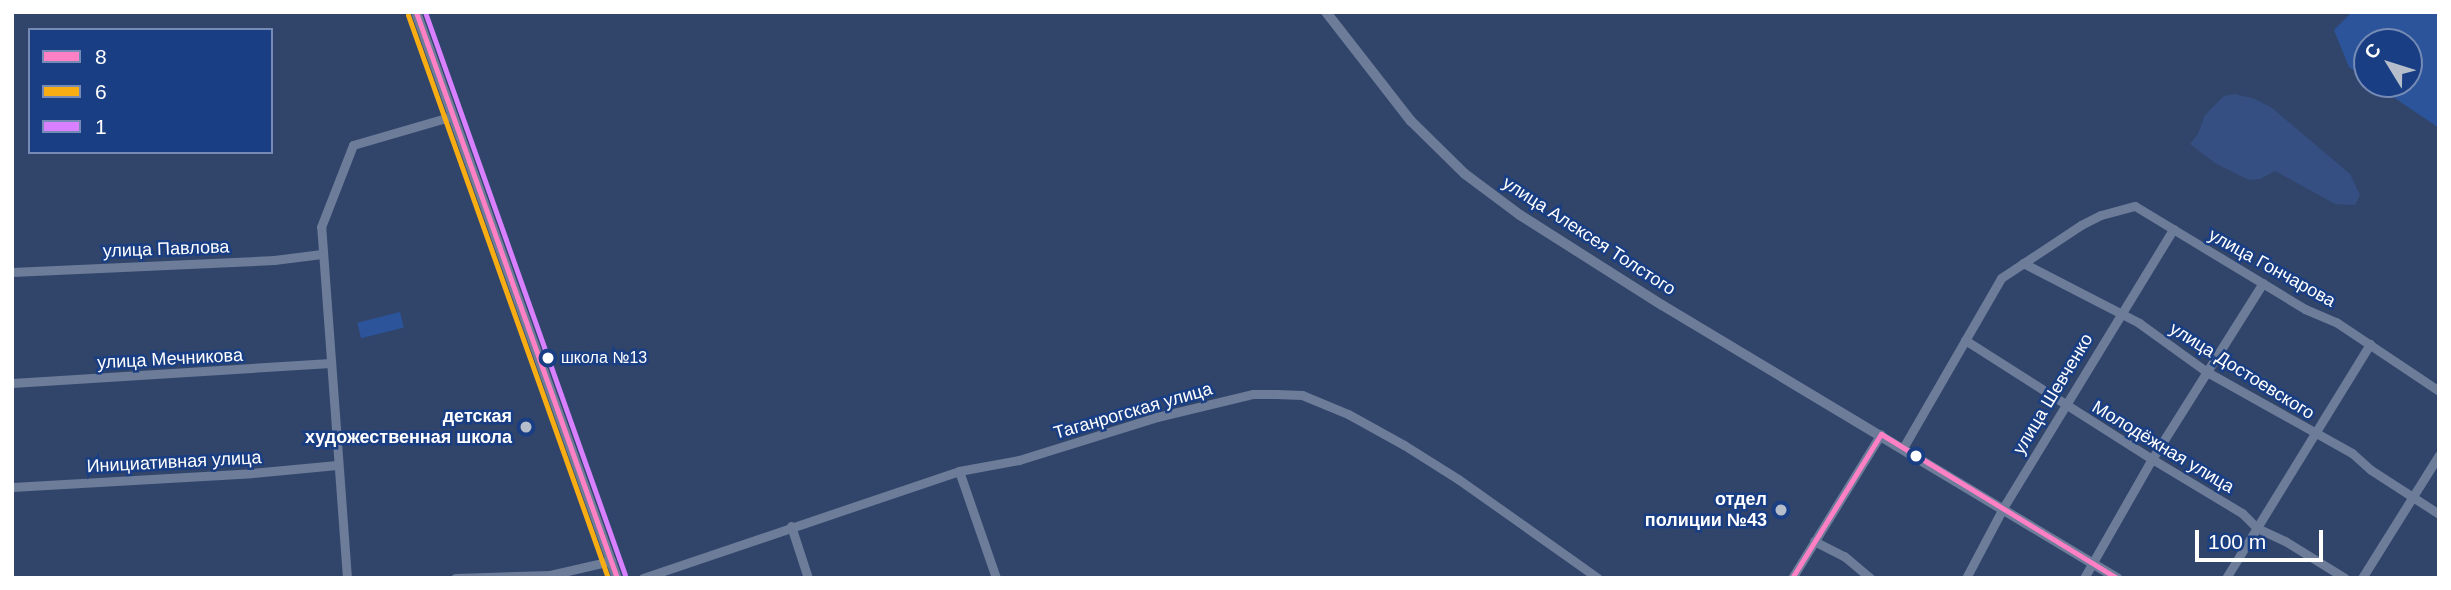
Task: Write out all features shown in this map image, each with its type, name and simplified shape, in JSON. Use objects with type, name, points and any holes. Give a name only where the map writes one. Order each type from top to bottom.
[{"type":"street","points":[[416,12],[617,578]]},
{"type":"street","name":"улица Алексея Толстого","points":[[1326,12],[1411,121],[1476,182],[1520,215],[1644,294],[2003,508]]},
{"type":"street","points":[[347,578],[321,227],[352,145],[453,116]]},
{"type":"street","name":"улица Гончарова","points":[[2023,262],[2081,225],[2101,215],[2135,206],[2305,309],[2336,321],[2439,391]]},
{"type":"street","name":"улица Шевченко","points":[[1966,578],[2003,508],[2172,229]]},
{"type":"street","name":"улица Павлова","points":[[12,272],[274,260],[322,254]]},
{"type":"street","points":[[1903,447],[2001,278],[2023,262]]},
{"type":"street","name":"улица Достоевского","points":[[2023,262],[2120,313],[2207,372],[2352,453],[2371,470],[2439,514]]},
{"type":"street","points":[[2084,578],[2152,459],[2263,283]]},
{"type":"street","name":"Молодёжная улица","points":[[1965,340],[2065,405],[2242,513],[2257,528],[2285,541],[2345,578]]},
{"type":"street","points":[[2226,578],[2370,344]]},
{"type":"street","name":"улица Мечникова","points":[[12,383],[330,363]]},
{"type":"street","name":"Таганрогская улица","points":[[643,578],[959,471],[1019,460],[1157,416],[1253,394],[1303,395],[1348,414],[1458,479],[1598,578]]},
{"type":"street","points":[[1792,578],[1881,434]]},
{"type":"street","points":[[2362,578],[2439,455]]},
{"type":"street","name":"Инициативная улица","points":[[12,487],[252,473],[337,465]]},
{"type":"street","points":[[959,471],[996,578]]},
{"type":"street","points":[[2003,508],[2117,578]]},
{"type":"street","points":[[792,526],[808,578]]},
{"type":"street","points":[[1814,541],[1844,556],[1870,578]]},
{"type":"street","points":[[455,578],[550,575],[611,561]]},
{"type":"shaded area","points":[[2352,12],[2439,12],[2439,128],[2395,98],[2423,98],[2423,28],[2353,28],[2353,70],[2349,67],[2334,30]]},
{"type":"shaded area","points":[[2235,94],[2255,99],[2272,108],[2350,174],[2360,195],[2355,205],[2335,204],[2275,171],[2260,179],[2249,180],[2215,163],[2190,144],[2198,134],[2205,115],[2224,96]]},
{"type":"shaded area","points":[[400,312],[404,328],[361,338],[357,323]]},
{"type":"transit line","name":"8","points":[[416,12],[617,578]]},
{"type":"transit line","name":"1","points":[[425,12],[625,575]]},
{"type":"transit line","name":"6","points":[[408,15],[608,578]]},
{"type":"transit line","name":"8","points":[[1881,434],[2117,578]]},
{"type":"transit line","name":"8","points":[[1792,578],[1881,434]]},
{"type":"place","name":"школа №13","points":[[548,358]]},
{"type":"place","name":"детская художественная школа","points":[[526,427]]},
{"type":"place","name":"отдел полиции №43","points":[[1781,510]]}]
